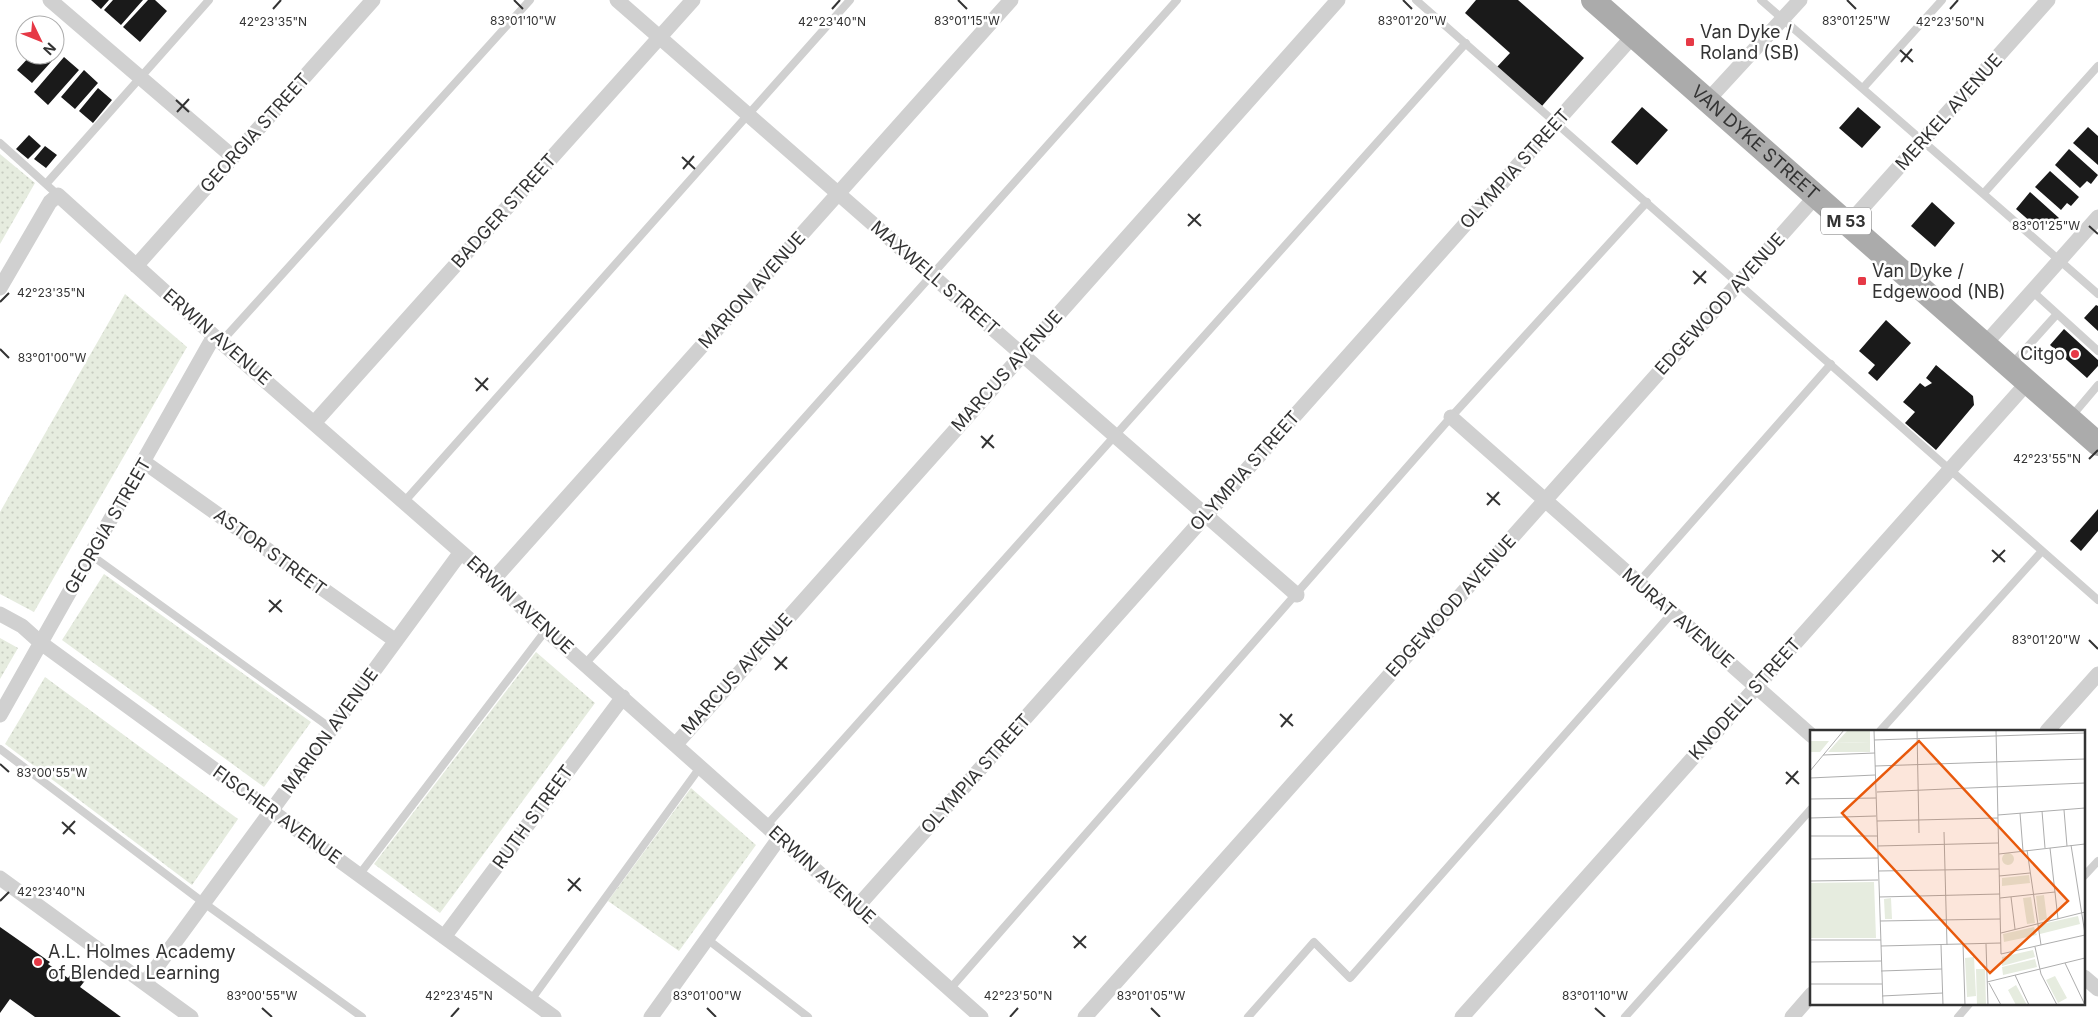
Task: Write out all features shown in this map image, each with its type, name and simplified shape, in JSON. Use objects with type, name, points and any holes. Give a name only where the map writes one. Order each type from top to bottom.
[{"type":"main road","name":"VAN DYKE STREET","points":[[1592,0],[1849,223],[2098,444]]},
{"type":"street","points":[[50,0],[139,79],[233,157]]},
{"type":"street","name":"GEORGIA STREET","points":[[136,266],[373,0]]},
{"type":"street","name":"MAXWELL STREET","points":[[618,0],[1297,595]]},
{"type":"street","name":"BADGER STREET","points":[[314,423],[693,0]]},
{"type":"street","name":"MARION AVENUE","points":[[493,580],[1011,0]]},
{"type":"street","name":"MARCUS AVENUE","points":[[676,744],[1338,0]]},
{"type":"street","points":[[1708,101],[1800,0]]},
{"type":"street","name":"MERKEL AVENUE","points":[[1849,223],[2048,0]]},
{"type":"street","name":"OLYMPIA STREET","points":[[857,907],[1634,36]]},
{"type":"street","points":[[0,288],[50,202],[58,195]]},
{"type":"street","name":"ERWIN AVENUE","points":[[58,195],[218,339],[493,580],[546,630],[623,696],[981,1017]]},
{"type":"street","name":"EDGEWOOD AVENUE","points":[[1085,1017],[1816,196]]},
{"type":"street","points":[[1985,344],[2098,216]]},
{"type":"street","name":"GEORGIA STREET","points":[[0,715],[144,462],[218,339]]},
{"type":"street","name":"KNODELL STREET","points":[[1462,1017],[2028,382]]},
{"type":"street","name":"MURAT AVENUE","points":[[1452,417],[1810,734]]},
{"type":"street","name":"ASTOR STREET","points":[[144,462],[396,641]]},
{"type":"street","name":"MARION AVENUE","points":[[145,984],[461,552]]},
{"type":"street","name":"FISCHER AVENUE","points":[[0,614],[22,626],[41,643],[554,1017]]},
{"type":"street","points":[[2048,730],[2098,674]]},
{"type":"street","name":"RUTH STREET","points":[[444,937],[623,696]]},
{"type":"street","points":[[651,1017],[780,837]]},
{"type":"street","points":[[0,878],[191,1017]]},
{"type":"street","points":[[2086,979],[2098,989]]},
{"type":"street","points":[[1792,1017],[1810,996]]},
{"type":"lane","points":[[46,184],[209,0]]},
{"type":"lane","points":[[218,339],[530,0]]},
{"type":"lane","points":[[404,502],[850,0]]},
{"type":"lane","points":[[585,664],[1177,0]]},
{"type":"lane","points":[[1416,0],[1648,202],[2098,600]]},
{"type":"lane","points":[[1761,0],[2098,294]]},
{"type":"lane","points":[[1863,88],[1942,0]]},
{"type":"lane","points":[[767,825],[1466,44]]},
{"type":"lane","points":[[1984,193],[2098,66]]},
{"type":"lane","points":[[0,143],[58,195]]},
{"type":"lane","points":[[950,989],[1452,417],[1648,202]]},
{"type":"lane","points":[[2032,292],[2098,351]]},
{"type":"lane","points":[[2010,366],[2057,314]]},
{"type":"lane","points":[[1638,582],[1830,364]]},
{"type":"lane","points":[[2070,419],[2098,385]]},
{"type":"lane","points":[[1881,730],[2042,550]]},
{"type":"lane","points":[[91,555],[332,729]]},
{"type":"lane","points":[[1248,1017],[1314,942],[1350,978],[1672,613]]},
{"type":"lane","points":[[358,875],[546,630]]},
{"type":"lane","points":[[0,749],[204,903],[362,1017]]},
{"type":"lane","points":[[531,1000],[701,766]]},
{"type":"lane","points":[[1625,1017],[1810,810]]},
{"type":"lane","points":[[2086,874],[2098,861]]},
{"type":"lane","points":[[707,938],[808,1017]]},
{"type":"lane","points":[[1958,1017],[1969,1004]]},
{"type":"shaded area","points":[[0,154],[35,183],[0,244]]},
{"type":"shaded area","points":[[125,294],[187,347],[34,612],[0,594],[0,512]]},
{"type":"shaded area","points":[[104,574],[311,722],[264,787],[62,640]]},
{"type":"shaded area","points":[[0,638],[18,648],[0,679]]},
{"type":"shaded area","points":[[536,652],[595,703],[440,913],[374,864]]},
{"type":"shaded area","points":[[45,677],[238,819],[192,885],[5,744]]},
{"type":"shaded area","points":[[691,788],[756,845],[679,951],[608,901]]},
{"type":"building","points":[[91,0],[109,0],[101,9]]},
{"type":"building","points":[[113,0],[143,0],[121,25],[104,10]]},
{"type":"building","points":[[148,0],[155,0],[167,11],[140,42],[123,27]]},
{"type":"building","points":[[1476,0],[1518,0],[1584,58],[1542,106],[1497,67],[1510,53],[1465,13]]},
{"type":"building","points":[[65,58],[79,70],[48,105],[34,92],[57,65],[65,65]]},
{"type":"building","points":[[22,65],[48,65],[32,83],[17,70]]},
{"type":"building","points":[[84,70],[98,83],[75,109],[61,97]]},
{"type":"building","points":[[98,88],[112,100],[93,123],[79,111]]},
{"type":"building","points":[[1642,107],[1668,130],[1637,165],[1611,142]]},
{"type":"building","points":[[1858,107],[1881,127],[1862,148],[1839,128]]},
{"type":"building","points":[[2088,127],[2098,136],[2098,165],[2073,143]]},
{"type":"building","points":[[29,135],[41,146],[28,159],[16,149]]},
{"type":"building","points":[[45,146],[57,155],[46,168],[34,159]]},
{"type":"building","points":[[2069,149],[2098,175],[2091,184],[2087,181],[2080,188],[2055,165]]},
{"type":"building","points":[[2050,171],[2079,197],[2071,206],[2067,203],[2061,210],[2035,187]]},
{"type":"building","points":[[2030,192],[2059,218],[2051,227],[2047,224],[2041,231],[2016,209]]},
{"type":"building","points":[[1932,202],[1955,223],[1935,247],[1911,226]]},
{"type":"building","points":[[2096,305],[2098,306],[2098,331],[2084,318]]},
{"type":"building","points":[[1886,320],[1911,343],[1877,381],[1868,373],[1875,365],[1859,351]]},
{"type":"building","points":[[2064,329],[2098,360],[2098,366],[2087,378],[2050,345]]},
{"type":"building","points":[[1936,365],[1973,396],[1974,405],[1936,450],[1905,423],[1915,412],[1903,402],[1920,383],[1925,387],[1932,383],[1926,378]]},
{"type":"building","points":[[2098,509],[2098,531],[2081,551],[2070,541]]},
{"type":"building","name":"A.L. Holmes Academy of Blended Learning","points":[[0,927],[50,962],[48,964],[68,978],[75,969],[87,978],[80,987],[121,1017],[35,1017],[10,999],[0,1013]]},
{"type":"place","name":"Van Dyke / Roland (SB)","points":[[1690,42]]},
{"type":"place","name":"Van Dyke / Edgewood (NB)","points":[[1862,281]]},
{"type":"place","name":"Citgo","points":[[2075,354]]},
{"type":"place","name":"A.L. Holmes Academy of Blended Learning","points":[[38,962]]}]
